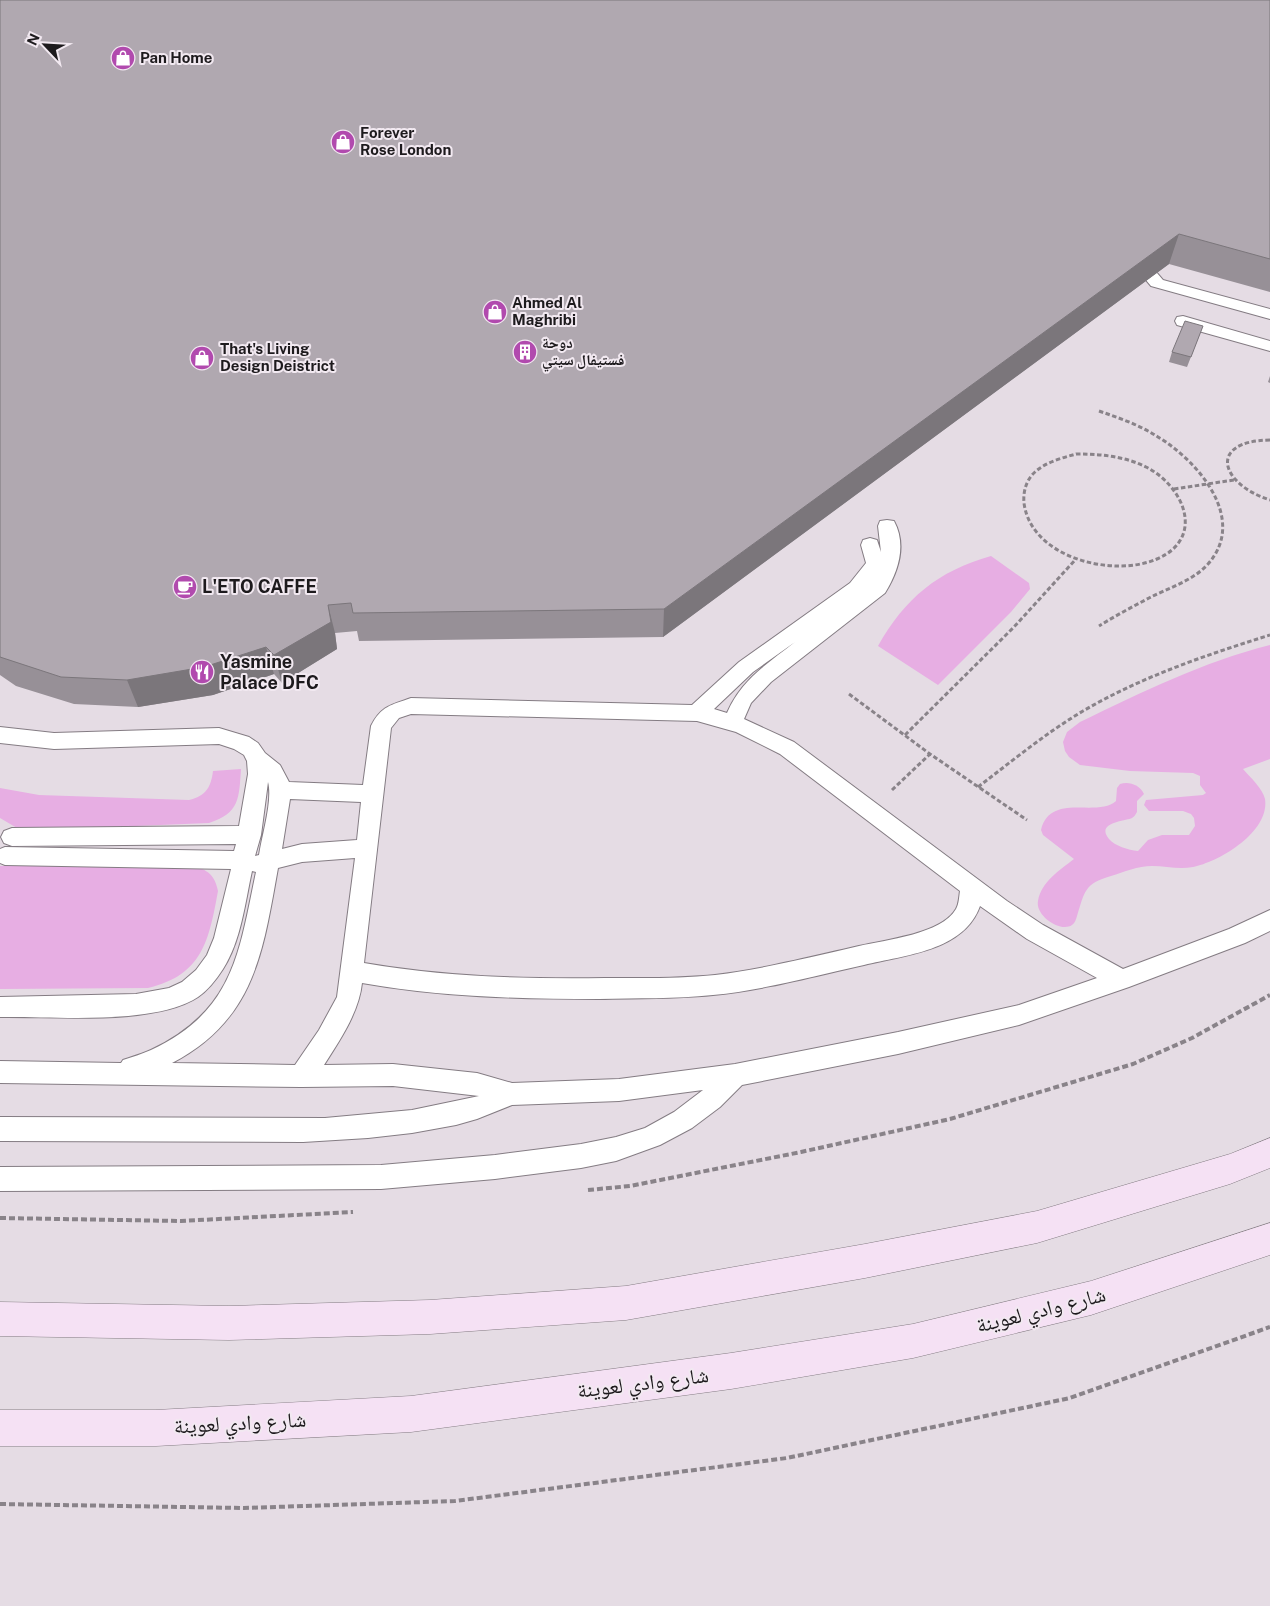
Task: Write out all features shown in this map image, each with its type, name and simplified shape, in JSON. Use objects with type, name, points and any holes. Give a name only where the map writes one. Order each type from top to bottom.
[{"type":"main road","points":[[0,1319],[248,1322],[430,1317],[626,1302],[865,1261],[1037,1227],[1230,1169],[1270,1153]]},
{"type":"main road","name":"شارع وادي لعوينة","points":[[0,1428],[156,1428],[411,1414],[731,1371],[912,1342],[1091,1298],[1270,1239]]},
{"type":"lane","points":[[1122,242],[1157,283],[1270,314]]},
{"type":"lane","points":[[1270,335],[1184,316],[1270,346]]},
{"type":"lane","points":[[733,722],[743,699],[764,677],[878,588],[885,579],[892,555],[887,526]]},
{"type":"lane","points":[[697,713],[740,672],[857,588],[873,569],[875,563],[870,545]]},
{"type":"lane","points":[[302,1076],[337,1024],[349,997],[354,971],[381,726],[392,712],[411,706],[697,713],[755,730],[788,748],[971,888],[1035,932],[1121,980]]},
{"type":"lane","points":[[0,735],[54,741],[219,736],[238,741],[250,747],[256,758],[258,774],[250,835],[221,953],[213,967],[202,980],[188,991],[153,1004],[0,1007]]},
{"type":"lane","points":[[116,1072],[144,1065],[169,1053],[184,1043],[213,1020],[230,1000],[242,979],[249,957],[270,860],[280,790],[273,771],[256,758]]},
{"type":"lane","points":[[280,790],[373,794]]},
{"type":"lane","points":[[250,835],[8,846],[243,865],[321,851],[368,848]]},
{"type":"lane","points":[[354,971],[403,980],[548,989],[666,988],[713,985],[762,978],[920,942],[940,934],[959,923],[968,910],[971,888]]},
{"type":"lane","points":[[0,1072],[116,1072],[302,1076],[393,1075],[477,1084],[512,1094],[619,1090],[735,1075],[1019,1015],[1121,980],[1237,936],[1270,920]]},
{"type":"lane","points":[[0,1179],[381,1177],[495,1167],[571,1157],[616,1149],[651,1137],[683,1120],[697,1110],[735,1075]]},
{"type":"lane","points":[[0,1129],[303,1130],[351,1128],[441,1117],[477,1108],[512,1094]]},
{"type":"path","points":[[1099,411],[1133,423],[1164,440],[1190,460],[1209,484],[1220,504],[1224,525],[1220,545],[1209,563],[1191,578],[1099,626]]},
{"type":"path","points":[[1270,440],[1249,441],[1238,446],[1231,452],[1227,461],[1228,470],[1234,480],[1244,489],[1270,500]]},
{"type":"path","points":[[1076,454],[1104,454],[1131,461],[1156,473],[1174,489],[1185,508],[1186,528],[1177,545],[1159,558],[1133,565],[1105,566],[1076,558],[1050,545],[1032,528],[1023,508],[1024,489],[1034,473],[1052,461],[1076,454]]},
{"type":"path","points":[[1174,489],[1234,480]]},
{"type":"path","points":[[905,736],[990,653],[1045,595],[1076,558]]},
{"type":"path","points":[[978,786],[1058,728],[1099,702],[1148,679],[1212,654],[1270,635]]},
{"type":"path","points":[[849,694],[930,754],[1027,820]]},
{"type":"path","points":[[870,811],[930,754]]},
{"type":"path","points":[[0,1504],[244,1508],[455,1501],[787,1458],[1070,1398],[1270,1327]]},
{"type":"shaded area","points":[[991,556],[1029,583],[1030,589],[1011,612],[938,685],[878,646],[900,614],[925,589],[939,578],[955,570]]},
{"type":"shaded area","points":[[1270,645],[1270,759],[1243,769],[1259,787],[1265,799],[1260,823],[1251,834],[1229,852],[1204,864],[1183,868],[1142,867],[1095,882],[1084,894],[1072,925],[1061,927],[1044,917],[1038,906],[1043,888],[1057,872],[1074,859],[1043,835],[1041,830],[1046,819],[1054,812],[1064,809],[1108,806],[1116,801],[1117,788],[1120,784],[1134,784],[1144,794],[1137,801],[1137,812],[1132,818],[1113,823],[1106,829],[1106,833],[1115,844],[1126,849],[1138,851],[1148,840],[1162,835],[1189,835],[1195,826],[1194,818],[1191,814],[1183,811],[1149,811],[1144,805],[1146,800],[1203,795],[1206,793],[1200,785],[1200,776],[1193,773],[1130,771],[1080,765],[1069,757],[1065,751],[1063,742],[1067,732],[1080,722],[1173,679],[1221,660]]},
{"type":"shaded area","points":[[241,769],[240,788],[236,803],[227,814],[209,823],[38,830],[17,828],[0,818],[0,788],[39,795],[189,800],[200,796],[207,790],[213,771]]},
{"type":"shaded area","points":[[184,864],[202,869],[210,874],[214,878],[218,891],[206,940],[192,965],[181,974],[166,982],[148,988],[0,989],[0,866]]},
{"type":"building","name":"دوحة فستيفال سيتي","points":[[0,0],[1270,0],[1270,259],[1179,234],[664,609],[353,613],[351,603],[328,605],[331,622],[274,655],[266,647],[204,667],[127,680],[61,677],[0,657]]},
{"type":"building","points":[[1185,321],[1203,326],[1191,357],[1172,352]]},
{"type":"place","name":"Pan Home","points":[[123,58]]},
{"type":"place","name":"Forever Rose London","points":[[343,142]]},
{"type":"place","name":"Ahmed Al Maghribi","points":[[495,312]]},
{"type":"place","name":"دوحة فستيفال سيتي","points":[[525,352]]},
{"type":"place","name":"That's Living Design Deistrict","points":[[202,358]]},
{"type":"place","name":"L'ETO CAFFE","points":[[185,587]]},
{"type":"place","name":"Yasmine Palace DFC","points":[[202,672]]}]
